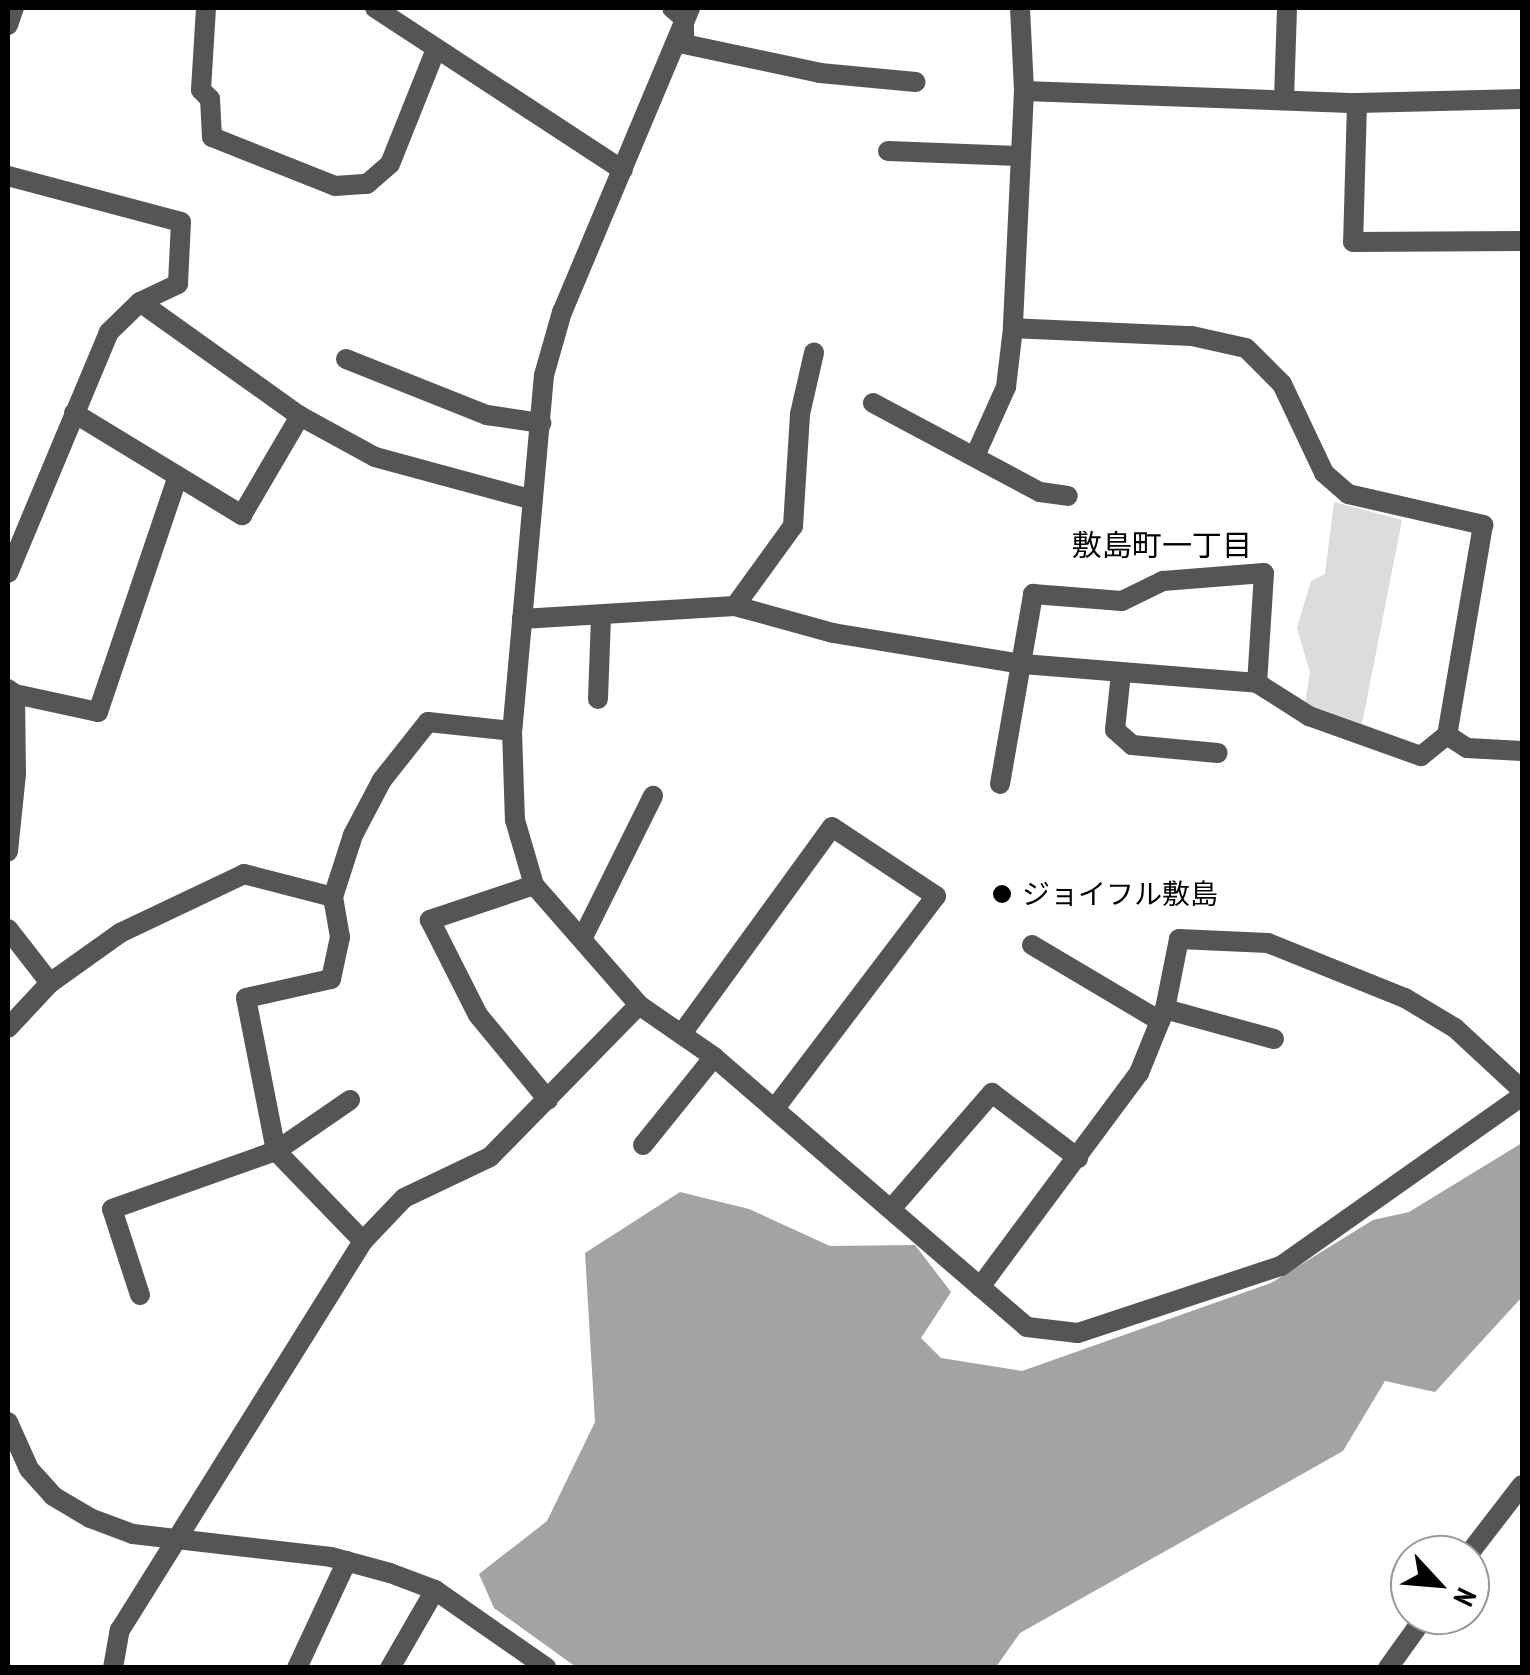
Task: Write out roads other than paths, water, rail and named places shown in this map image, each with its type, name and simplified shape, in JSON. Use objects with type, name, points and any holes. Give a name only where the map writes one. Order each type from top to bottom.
[{"type":"street","points":[[8,25],[14,8]]},
{"type":"street","points":[[206,8],[201,90],[210,99],[212,137],[334,186],[367,184],[390,164],[436,49]]},
{"type":"street","points":[[375,8],[623,170]]},
{"type":"street","points":[[406,26],[417,8]]},
{"type":"street","points":[[975,456],[1006,386],[1013,328],[1024,91],[1020,8]]},
{"type":"street","points":[[1284,100],[1287,8]]},
{"type":"street","points":[[682,11],[684,44],[820,73],[916,82]]},
{"type":"street","points":[[682,11],[623,170],[562,312],[544,374],[512,731],[515,820],[534,885],[639,1006],[684,1032],[776,1108],[891,1209],[1027,1327],[1078,1333],[1281,1266],[1522,1093],[1455,1028],[1405,998],[1268,942],[1179,940],[1162,1015],[1139,1073],[980,1286]]},
{"type":"street","points":[[1024,91],[1357,103],[1522,99]]},
{"type":"street","points":[[1357,103],[1352,242],[1522,241]]},
{"type":"street","points":[[888,152],[1020,156]]},
{"type":"street","points":[[8,176],[181,222],[178,284],[140,302],[109,332],[8,573]]},
{"type":"street","points":[[140,302],[300,416],[375,457],[530,499]]},
{"type":"street","points":[[522,619],[601,620],[735,606],[833,633],[1023,664],[1256,682],[1310,716],[1422,756],[1447,736],[1483,525],[1348,494],[1324,473],[1282,384],[1246,348],[1192,336],[1013,328]]},
{"type":"street","points":[[735,606],[793,526],[800,414],[814,353]]},
{"type":"street","points":[[346,359],[487,415],[541,422]]},
{"type":"street","points":[[873,403],[1040,492],[1068,496]]},
{"type":"street","points":[[74,413],[242,515],[300,416]]},
{"type":"street","points":[[8,845],[12,692],[98,712],[178,476]]},
{"type":"street","points":[[1000,784],[1034,594],[1122,601],[1163,581],[1264,574],[1256,682]]},
{"type":"street","points":[[598,699],[601,620]]},
{"type":"street","points":[[1120,673],[1115,730],[1132,745],[1218,753]]},
{"type":"street","points":[[363,1241],[276,1151],[246,998],[331,979],[340,936],[333,897],[352,835],[374,794],[428,722],[512,731]]},
{"type":"street","points":[[1447,736],[1467,748],[1522,750]]},
{"type":"street","points":[[582,939],[653,796]]},
{"type":"street","points":[[684,1032],[832,827],[936,896],[776,1108]]},
{"type":"street","points":[[8,1028],[50,984],[120,933],[244,874],[333,897]]},
{"type":"street","points":[[534,885],[430,920],[478,1015],[548,1100]]},
{"type":"street","points":[[8,930],[50,984]]},
{"type":"street","points":[[1032,945],[1162,1015],[1274,1040]]},
{"type":"street","points":[[113,1668],[120,1630],[180,1542],[363,1241],[404,1198],[490,1157],[639,1006]]},
{"type":"street","points":[[643,1144],[714,1057]]},
{"type":"street","points":[[891,1209],[992,1093],[1078,1158]]},
{"type":"street","points":[[140,1295],[112,1209],[276,1151],[350,1100]]},
{"type":"street","points":[[8,1422],[29,1469],[52,1496],[134,1534],[346,1561],[435,1590],[548,1668]]},
{"type":"street","points":[[1483,1535],[1522,1485]]},
{"type":"street","points":[[297,1668],[346,1561]]},
{"type":"street","points":[[390,1668],[435,1590]]},
{"type":"street","points":[[1388,1668],[1412,1635]]},
{"type":"place","name":"ジョイフル敷島","points":[[1002,894]]},
{"type":"district","name":"敷島町一丁目","points":[[1162,545]]}]
